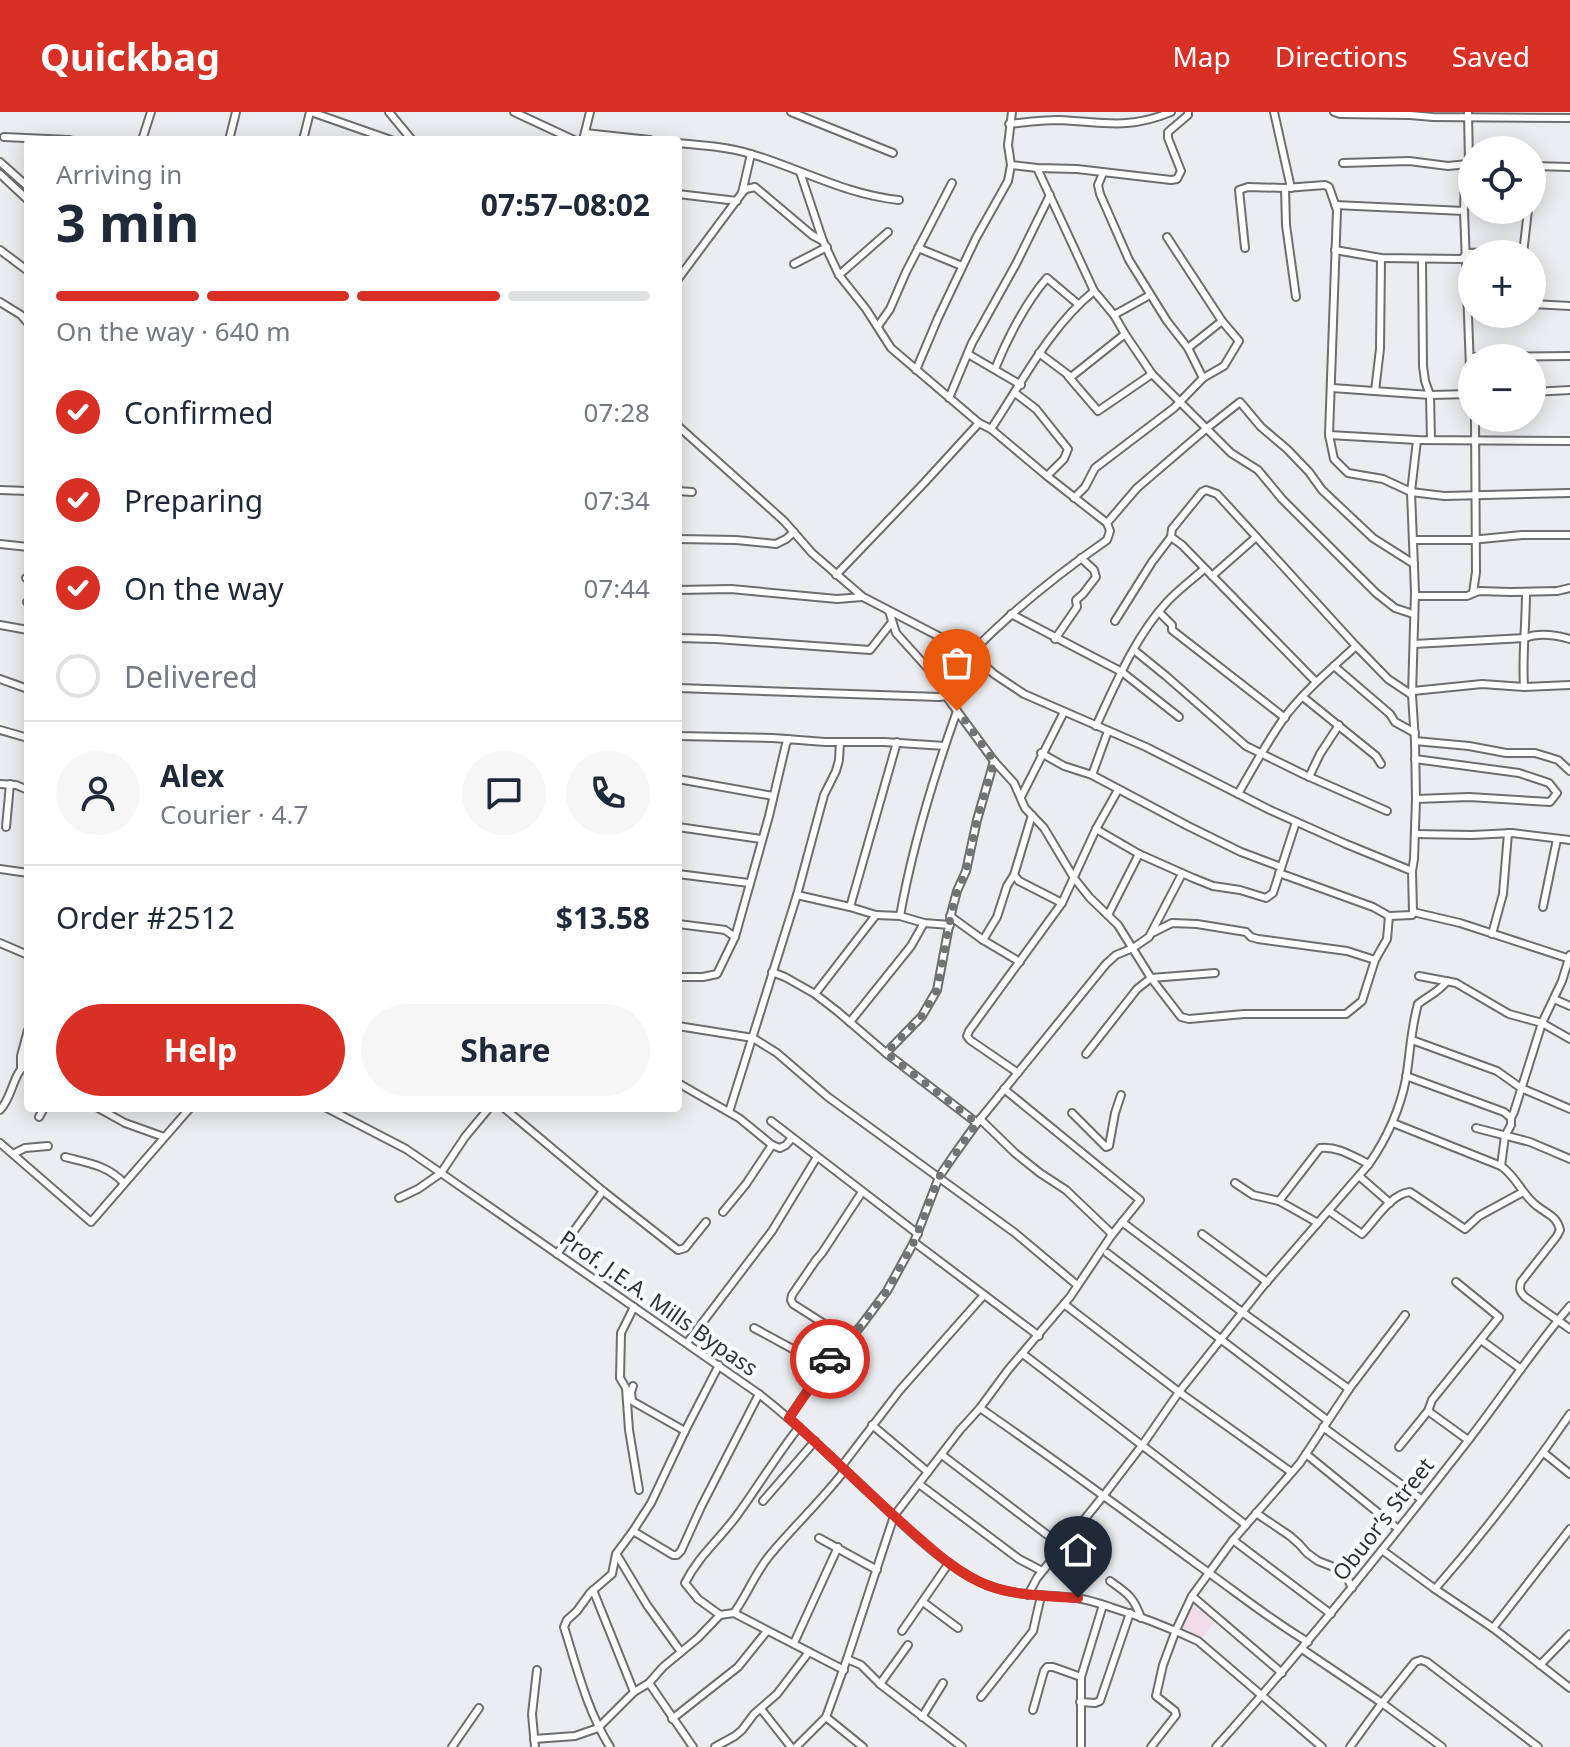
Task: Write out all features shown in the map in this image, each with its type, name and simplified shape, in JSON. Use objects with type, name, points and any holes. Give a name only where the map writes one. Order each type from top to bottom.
[{"type":"street","points":[[143,136],[151,112]]},
{"type":"street","points":[[230,136],[236,112]]},
{"type":"street","points":[[304,136],[311,112],[380,136]]},
{"type":"street","points":[[389,112],[409,136]]},
{"type":"street","points":[[514,112],[565,136]]},
{"type":"street","points":[[584,136],[590,112]]},
{"type":"street","points":[[791,112],[893,153]]},
{"type":"street","points":[[916,370],[962,266],[1008,181],[1012,112]]},
{"type":"street","points":[[1052,121],[1053,112]]},
{"type":"street","points":[[1009,124],[1052,121],[1131,124],[1171,112]]},
{"type":"street","points":[[1011,165],[1177,179],[1181,171],[1168,132],[1188,112]]},
{"type":"street","points":[[1274,112],[1288,188],[1288,246],[1296,297]]},
{"type":"street","points":[[1334,112],[1531,114],[1570,118]]},
{"type":"street","points":[[1468,115],[1469,136]]},
{"type":"street","points":[[4,137],[24,138]]},
{"type":"street","points":[[682,143],[751,154],[870,196],[899,200]]},
{"type":"street","points":[[742,193],[751,154]]},
{"type":"street","points":[[1343,163],[1409,161],[1458,165]]},
{"type":"street","points":[[0,162],[24,183]]},
{"type":"street","points":[[1546,166],[1570,167]]},
{"type":"street","points":[[1037,168],[1094,291],[1114,315],[1152,374],[1231,453],[1258,470],[1282,499],[1376,593],[1395,608],[1413,614]]},
{"type":"street","points":[[800,172],[839,275],[891,348],[979,423],[991,429],[1107,523],[1110,531],[1107,540],[1043,586],[971,653]]},
{"type":"street","points":[[1103,173],[1098,185],[1129,260],[1188,348],[1203,378]]},
{"type":"street","points":[[0,174],[24,196]]},
{"type":"street","points":[[878,326],[890,309],[952,183]]},
{"type":"street","points":[[682,274],[742,193],[755,187],[825,244]]},
{"type":"street","points":[[1245,248],[1239,190],[1248,187],[1329,187],[1335,205],[1329,435],[1334,459],[1348,473],[1383,479],[1411,492],[1444,496],[1570,493]]},
{"type":"street","points":[[682,194],[737,201]]},
{"type":"street","points":[[949,398],[968,354],[1050,195]]},
{"type":"street","points":[[1335,205],[1458,211]]},
{"type":"street","points":[[839,275],[888,232]]},
{"type":"street","points":[[1074,498],[1085,487],[1095,468],[1174,408],[1203,378],[1224,366],[1239,341],[1222,321],[1167,237]]},
{"type":"street","points":[[794,264],[825,244]]},
{"type":"street","points":[[918,248],[962,266]]},
{"type":"street","points":[[0,250],[24,268]]},
{"type":"street","points":[[1335,250],[1381,258],[1458,259]]},
{"type":"street","points":[[1375,391],[1380,349],[1381,258]]},
{"type":"street","points":[[1422,259],[1423,366],[1430,395],[1431,440]]},
{"type":"street","points":[[995,369],[1032,296],[1047,278],[1078,304]]},
{"type":"street","points":[[991,429],[1039,353],[1078,304],[1094,291]]},
{"type":"street","points":[[1114,315],[1150,295]]},
{"type":"street","points":[[0,302],[24,318]]},
{"type":"street","points":[[1546,305],[1570,306]]},
{"type":"street","points":[[1188,348],[1222,321]]},
{"type":"street","points":[[1068,376],[1074,375],[1125,334]]},
{"type":"street","points":[[1039,353],[1068,376],[1098,411],[1152,374]]},
{"type":"street","points":[[968,354],[1021,385]]},
{"type":"street","points":[[1546,356],[1570,356]]},
{"type":"street","points":[[1332,388],[1458,394]]},
{"type":"street","points":[[1546,391],[1570,390]]},
{"type":"street","points":[[1015,393],[1036,409],[1068,449],[1064,459],[1047,476]]},
{"type":"street","points":[[1107,523],[1137,488],[1240,402],[1363,529],[1414,564]]},
{"type":"street","points":[[836,575],[979,423]]},
{"type":"street","points":[[682,429],[863,597],[971,653],[1010,686],[1173,760],[1296,822],[1412,871]]},
{"type":"street","points":[[1473,593],[1476,572],[1475,432]]},
{"type":"street","points":[[1329,435],[1417,440],[1570,441]]},
{"type":"street","points":[[1413,912],[1416,799],[1411,492],[1417,440]]},
{"type":"street","points":[[0,490],[24,491]]},
{"type":"street","points":[[1115,621],[1171,537],[1172,529],[1206,490],[1217,494],[1388,679],[1412,693],[1482,684],[1524,687],[1570,685]]},
{"type":"street","points":[[682,491],[692,492]]},
{"type":"street","points":[[682,539],[776,544],[794,532]]},
{"type":"street","points":[[1413,540],[1570,535]]},
{"type":"street","points":[[1171,537],[1316,682]]},
{"type":"street","points":[[1212,576],[1255,538]]},
{"type":"street","points":[[0,544],[24,547]]},
{"type":"street","points":[[1055,639],[1077,607],[1076,600],[1096,577],[1094,570],[1081,558]]},
{"type":"street","points":[[1096,726],[1134,650],[1159,612],[1204,569]]},
{"type":"street","points":[[1415,596],[1467,596],[1479,591],[1526,592],[1570,588]]},
{"type":"street","points":[[682,590],[731,589],[837,599],[863,597]]},
{"type":"street","points":[[1524,687],[1522,659],[1526,592]]},
{"type":"street","points":[[889,611],[896,633],[932,673],[994,761],[1014,783],[1025,808],[1044,828],[1074,878],[1118,925],[1151,978],[1181,1017],[1346,1014],[1362,1001],[1375,960],[1387,939],[1389,916]]},
{"type":"street","points":[[1159,612],[1172,625],[1172,630],[1285,718]]},
{"type":"street","points":[[1011,614],[1122,672],[1179,717]]},
{"type":"street","points":[[682,638],[870,650],[892,622]]},
{"type":"street","points":[[0,625],[24,629]]},
{"type":"street","points":[[1414,644],[1533,635],[1570,639]]},
{"type":"street","points":[[1238,794],[1285,718],[1316,682],[1356,646]]},
{"type":"street","points":[[1134,650],[1260,755],[1387,811]]},
{"type":"street","points":[[1334,666],[1415,737],[1506,753],[1535,753],[1558,760],[1570,771]]},
{"type":"street","points":[[0,679],[24,688]]},
{"type":"street","points":[[682,688],[946,696]]},
{"type":"street","points":[[1303,697],[1376,756],[1381,764]]},
{"type":"street","points":[[900,916],[907,875],[957,711]]},
{"type":"street","points":[[1021,797],[1064,712]]},
{"type":"street","points":[[1309,777],[1339,725]]},
{"type":"street","points":[[0,730],[24,737]]},
{"type":"street","points":[[1092,775],[1108,731]]},
{"type":"street","points":[[682,736],[945,746]]},
{"type":"street","points":[[682,977],[717,974],[735,937],[789,739]]},
{"type":"street","points":[[729,1112],[797,895],[824,795],[836,771],[840,742]]},
{"type":"street","points":[[850,907],[897,742]]},
{"type":"street","points":[[1041,753],[1064,766],[1092,775],[1280,870],[1389,916],[1412,915],[1413,912]]},
{"type":"street","points":[[1415,759],[1519,773],[1549,783],[1557,793],[1550,802],[1469,797],[1416,799]]},
{"type":"street","points":[[886,1053],[922,1016],[937,990],[957,891],[966,871],[994,761]]},
{"type":"street","points":[[682,780],[773,796]]},
{"type":"street","points":[[0,784],[24,789]]},
{"type":"street","points":[[6,827],[10,784]]},
{"type":"street","points":[[1018,1073],[967,1036],[1062,903],[1118,790]]},
{"type":"street","points":[[983,940],[997,917],[1014,875],[1032,815]]},
{"type":"street","points":[[1096,829],[1182,874],[1213,886],[1266,898],[1273,893],[1296,822]]},
{"type":"street","points":[[682,828],[761,839]]},
{"type":"street","points":[[1415,834],[1508,833],[1570,840]]},
{"type":"street","points":[[1492,934],[1503,894],[1508,833]]},
{"type":"street","points":[[1543,907],[1557,839]]},
{"type":"street","points":[[1108,915],[1139,854]]},
{"type":"street","points":[[0,869],[24,872]]},
{"type":"street","points":[[789,1418],[824,1366],[860,1327],[887,1291],[918,1234],[939,1177],[978,1121],[1106,964],[1149,937],[1182,874]]},
{"type":"street","points":[[682,875],[749,883]]},
{"type":"street","points":[[1014,875],[1019,881],[1062,903]]},
{"type":"street","points":[[797,895],[876,915],[900,916],[924,923],[950,920],[1020,962]]},
{"type":"street","points":[[1413,912],[1460,923],[1570,958],[1542,1023],[1505,1136],[1501,1166]]},
{"type":"street","points":[[815,994],[876,915]]},
{"type":"street","points":[[850,1022],[911,946],[924,923]]},
{"type":"street","points":[[1152,933],[1172,923],[1197,924],[1246,932],[1258,939],[1347,951],[1375,960]]},
{"type":"street","points":[[682,924],[725,930],[735,937]]},
{"type":"street","points":[[0,943],[24,953]]},
{"type":"street","points":[[772,972],[815,994],[886,1053],[1066,1190],[1111,1236]]},
{"type":"street","points":[[1086,1054],[1137,989],[1151,978],[1215,973]]},
{"type":"street","points":[[1419,976],[1456,983],[1509,1014],[1542,1023],[1570,1039]]},
{"type":"street","points":[[1028,1595],[1042,1571],[1104,1495],[1242,1312],[1384,1143],[1406,1076],[1418,1004],[1439,991],[1447,981]]},
{"type":"street","points":[[1554,999],[1570,1006]]},
{"type":"street","points":[[682,1027],[753,1038],[777,1053],[828,1097],[1015,1233],[1077,1285]]},
{"type":"street","points":[[1412,1040],[1497,1071],[1521,1088],[1570,1109]]},
{"type":"street","points":[[0,1110],[7,1104],[21,1069],[24,1045]]},
{"type":"street","points":[[1406,1076],[1504,1112],[1511,1118]]},
{"type":"street","points":[[682,1085],[749,1125],[772,1145],[780,1148],[792,1138]]},
{"type":"street","points":[[761,1709],[794,1747],[826,1717],[894,1516],[1064,1304],[1140,1200],[1004,1089]]},
{"type":"street","points":[[1072,1113],[1106,1147],[1109,1146],[1121,1095]]},
{"type":"street","points":[[39,1117],[42,1112]]},
{"type":"street","points":[[105,1112],[164,1137]]},
{"type":"street","points":[[0,1143],[91,1222],[186,1112]]},
{"type":"street","name":"Prof. J.E.A. Mills Bypass","points":[[338,1112],[406,1149],[759,1394],[949,1563],[979,1582],[999,1589],[1028,1595],[1078,1598],[1176,1630],[1198,1641],[1322,1747]]},
{"type":"street","points":[[399,1198],[441,1173],[486,1112]]},
{"type":"street","points":[[509,1112],[678,1250],[685,1248],[706,1222]]},
{"type":"street","points":[[771,1121],[918,1234]]},
{"type":"street","points":[[1393,1123],[1501,1166],[1515,1178],[1536,1206],[1557,1220],[1560,1230],[1521,1282],[1520,1292],[1570,1329]]},
{"type":"street","points":[[1476,1128],[1530,1142],[1570,1159]]},
{"type":"street","points":[[723,1212],[772,1145]]},
{"type":"street","points":[[13,1154],[25,1148],[48,1146]]},
{"type":"street","points":[[1279,1201],[1320,1148],[1329,1147],[1369,1164]]},
{"type":"street","points":[[65,1157],[106,1168],[124,1183]]},
{"type":"street","points":[[687,1343],[772,1231],[817,1157]]},
{"type":"street","points":[[1359,1176],[1390,1203]]},
{"type":"street","points":[[1235,1183],[1253,1195],[1279,1201],[1318,1223]]},
{"type":"street","points":[[557,1254],[603,1191]]},
{"type":"street","points":[[848,1339],[791,1300],[862,1192]]},
{"type":"street","points":[[1329,1211],[1362,1234],[1390,1203],[1404,1192],[1410,1192],[1465,1229],[1479,1216],[1523,1192]]},
{"type":"street","points":[[1122,1222],[1349,1389]]},
{"type":"street","points":[[1202,1234],[1267,1282]]},
{"type":"street","points":[[914,1242],[1039,1336]]},
{"type":"street","points":[[1107,1253],[1421,1499]]},
{"type":"street","points":[[1399,1447],[1428,1411],[1432,1400],[1499,1317],[1456,1282]]},
{"type":"street","points":[[734,1613],[771,1553],[820,1501],[872,1425],[984,1295]]},
{"type":"street","points":[[1064,1304],[1291,1472]]},
{"type":"street","name":"Obuor’s Street","points":[[1216,1747],[1352,1588],[1570,1306]]},
{"type":"street","points":[[634,1307],[621,1333],[620,1378],[626,1388],[639,1490]]},
{"type":"street","points":[[1151,1747],[1176,1715],[1156,1696],[1163,1665],[1192,1596],[1233,1540],[1306,1454],[1349,1389],[1405,1315]]},
{"type":"street","points":[[754,1328],[824,1366]]},
{"type":"street","points":[[1481,1340],[1521,1369]]},
{"type":"street","points":[[1023,1354],[1246,1525]]},
{"type":"street","points":[[610,1747],[598,1728],[564,1627],[593,1590],[612,1574],[616,1554],[651,1503],[719,1365]]},
{"type":"street","points":[[633,1386],[632,1401],[685,1431]]},
{"type":"street","points":[[633,1531],[673,1555],[681,1551],[759,1394]]},
{"type":"street","points":[[980,1408],[1104,1495],[1274,1622],[1308,1642]]},
{"type":"street","points":[[1428,1411],[1468,1440]]},
{"type":"street","points":[[1435,1589],[1468,1552],[1570,1414]]},
{"type":"street","points":[[872,1425],[928,1472]]},
{"type":"street","points":[[720,1615],[686,1587],[686,1580],[709,1547],[737,1517],[799,1427]]},
{"type":"street","points":[[763,1501],[815,1441]]},
{"type":"street","points":[[1544,1453],[1570,1474]]},
{"type":"street","points":[[1306,1454],[1398,1529]]},
{"type":"street","points":[[942,1455],[1062,1546]]},
{"type":"street","points":[[919,1484],[1019,1559],[1042,1571]]},
{"type":"street","points":[[1256,1513],[1290,1536],[1318,1561],[1344,1571],[1352,1588]]},
{"type":"street","points":[[1493,1628],[1570,1529]]},
{"type":"street","points":[[819,1538],[877,1570]]},
{"type":"street","points":[[1233,1540],[1331,1614]]},
{"type":"street","points":[[794,1643],[838,1547]]},
{"type":"street","points":[[1382,1550],[1493,1628],[1570,1688]]},
{"type":"street","points":[[616,1554],[681,1652]]},
{"type":"street","points":[[902,1631],[949,1563]]},
{"type":"street","points":[[1110,1581],[1130,1595],[1141,1618]]},
{"type":"street","points":[[593,1590],[634,1692]]},
{"type":"street","points":[[981,1697],[1033,1631],[1041,1596]]},
{"type":"street","points":[[1192,1596],[1282,1673]]},
{"type":"street","points":[[923,1602],[958,1628]]},
{"type":"street","points":[[1081,1747],[1081,1677],[1103,1605]]},
{"type":"street","points":[[537,1670],[532,1714],[534,1743],[575,1736],[598,1728],[720,1615],[734,1613],[844,1670]]},
{"type":"street","points":[[1080,1702],[1100,1701],[1130,1613]]},
{"type":"street","points":[[672,1719],[738,1667],[767,1631]]},
{"type":"street","points":[[1540,1665],[1570,1634]]},
{"type":"street","points":[[880,1684],[908,1645]]},
{"type":"street","points":[[1302,1649],[1442,1747]]},
{"type":"street","points":[[715,1747],[735,1736],[777,1694],[809,1652]]},
{"type":"street","points":[[847,1659],[861,1665],[880,1684],[962,1747]]},
{"type":"street","points":[[1350,1747],[1415,1662],[1421,1660],[1538,1747]]},
{"type":"street","points":[[1033,1710],[1047,1667],[1081,1677]]},
{"type":"street","points":[[649,1683],[693,1747]]},
{"type":"street","points":[[922,1717],[943,1683]]},
{"type":"street","points":[[452,1747],[479,1708]]},
{"type":"street","points":[[826,1717],[863,1747]]},
{"type":"shaded area","points":[[1194,1605],[1214,1623],[1201,1639],[1180,1626]]},
{"type":"way so far","points":[[830,1359],[860,1327],[887,1291],[914,1242],[939,1177],[977,1123],[886,1053],[922,1016],[937,990],[952,910],[966,871],[994,761],[957,711]]},
{"type":"route","points":[[830,1359],[789,1418],[894,1516],[953,1566],[979,1582],[999,1589],[1028,1595],[1078,1598]]}]
